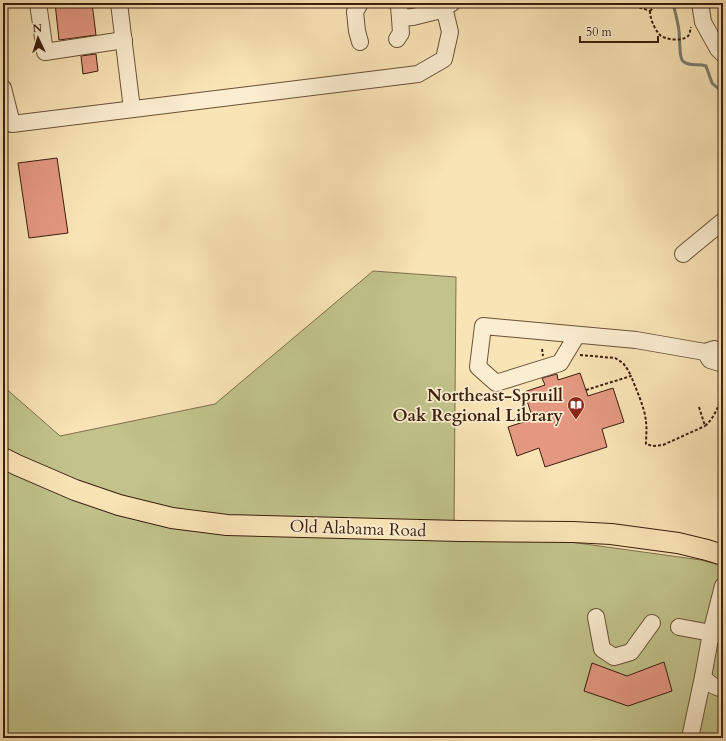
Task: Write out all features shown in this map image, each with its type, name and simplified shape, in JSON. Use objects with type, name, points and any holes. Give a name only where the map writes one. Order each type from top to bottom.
[{"type":"main road","name":"Old Alabama Road","points":[[3,458],[75,490],[119,505],[172,518],[227,525],[611,534],[678,543],[723,555]]},
{"type":"lane","points":[[38,3],[45,52],[124,40]]},
{"type":"lane","points":[[119,3],[132,109]]},
{"type":"lane","points":[[359,5],[355,12],[360,42]]},
{"type":"lane","points":[[3,88],[12,124],[418,74],[444,58],[450,32],[449,5],[437,11],[427,8],[413,17],[398,11],[401,33],[397,39]]},
{"type":"lane","points":[[701,9],[703,22],[718,49],[723,54]]},
{"type":"lane","points":[[683,254],[723,221]]},
{"type":"lane","points":[[577,335],[560,363],[496,383],[478,367],[483,326],[646,341],[705,352],[714,349],[723,351]]},
{"type":"lane","points":[[705,352],[710,360],[723,364]]},
{"type":"lane","points":[[690,738],[703,677],[717,634],[723,586]]},
{"type":"lane","points":[[596,617],[602,649],[614,657],[631,652],[652,622]]},
{"type":"lane","points":[[679,627],[717,634]]},
{"type":"lane","points":[[703,677],[715,687],[723,689]]},
{"type":"path","points":[[595,3],[604,6],[627,5],[650,11]]},
{"type":"path","points":[[650,11],[656,3]]},
{"type":"path","points":[[650,11],[652,21],[663,38],[684,39],[688,36],[692,23],[701,9]]},
{"type":"path","points":[[577,358],[579,355],[616,358],[623,363],[628,370],[638,392],[646,421],[646,444],[653,446],[663,445],[705,426],[715,414],[723,393]]},
{"type":"path","points":[[586,390],[631,376]]},
{"type":"path","points":[[699,407],[705,426]]},
{"type":"green space","points":[[373,271],[456,277],[454,526],[701,560],[723,566],[723,738],[3,738],[3,386],[60,436],[215,404]]},
{"type":"building","points":[[55,3],[92,3],[96,35],[59,40]]},
{"type":"building","points":[[96,54],[98,71],[83,74],[81,56]]},
{"type":"building","points":[[57,158],[68,233],[29,238],[18,163]]},
{"type":"building","name":"Northeast-Spruill Oak Regional Library","points":[[580,373],[588,396],[613,388],[624,422],[602,429],[607,447],[545,467],[539,448],[517,456],[508,427],[533,419],[524,392],[545,385],[542,378],[557,374],[558,380]]},
{"type":"building","points":[[664,662],[672,691],[628,706],[584,691],[592,663],[627,676]]},
{"type":"waterway","points":[[673,3],[679,28],[680,54],[682,60],[689,64],[706,66],[712,83],[723,93]]},
{"type":"place","name":"Northeast-Spruill Oak Regional Library","points":[[576,420]]}]
